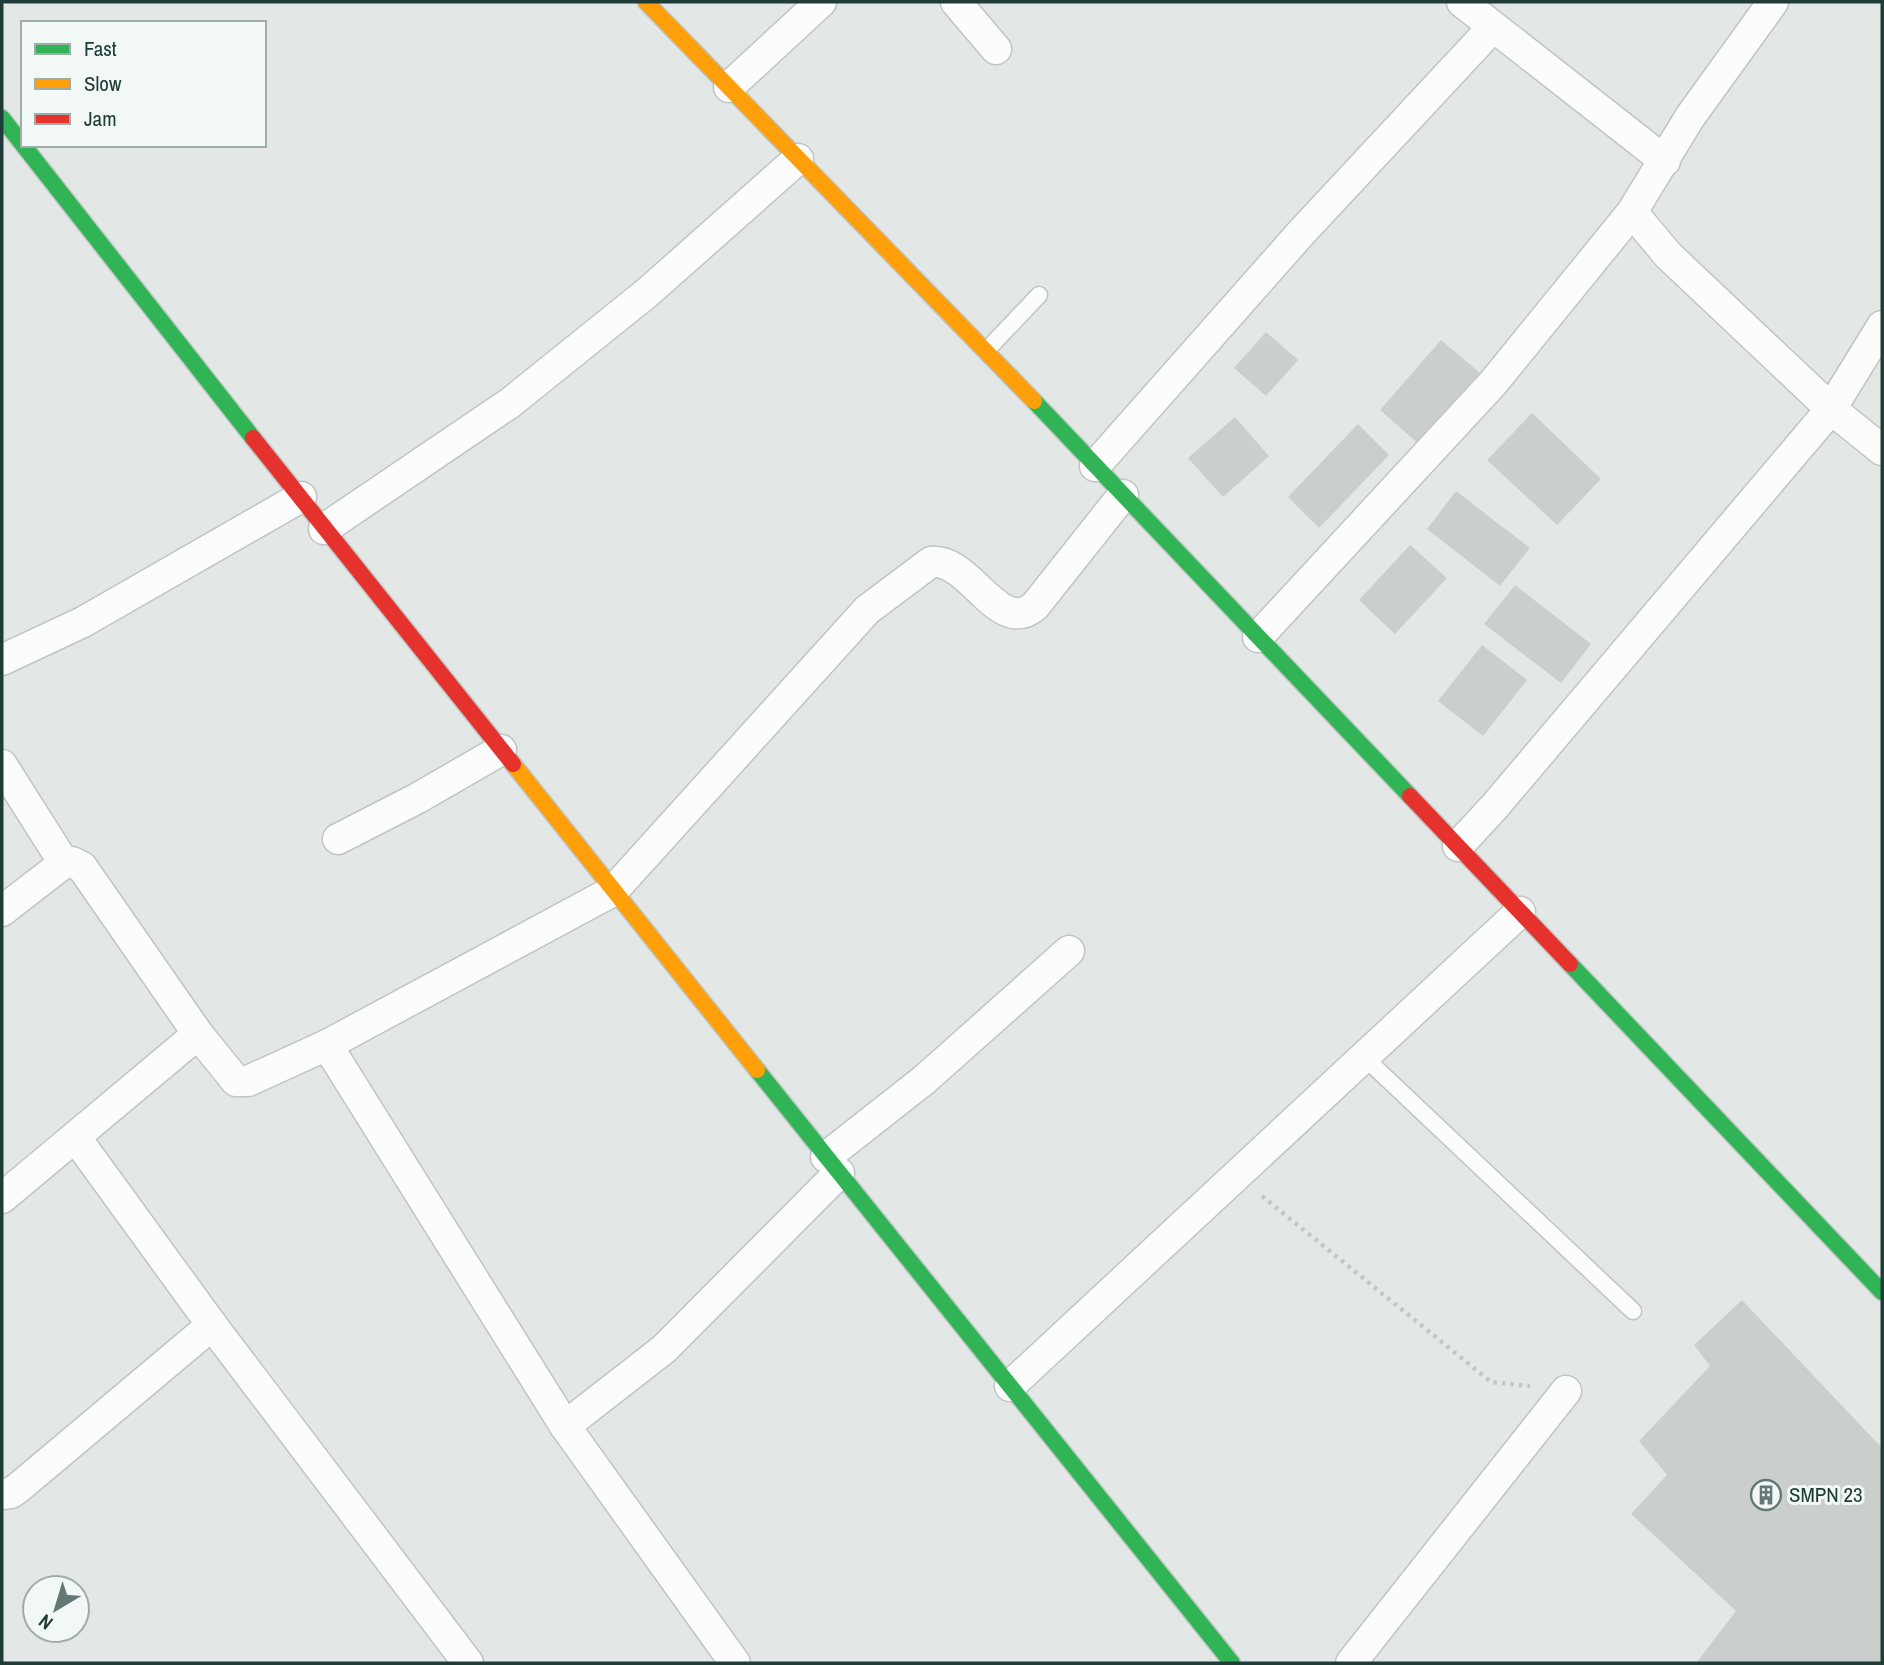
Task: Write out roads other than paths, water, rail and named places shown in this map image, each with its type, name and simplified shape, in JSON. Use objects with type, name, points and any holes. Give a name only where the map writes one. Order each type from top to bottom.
[{"type":"street","points":[[646,2],[735,82],[798,159],[990,347],[1099,461],[1123,495],[1263,632],[1464,839],[1520,912],[1882,1292]]},
{"type":"street","points":[[735,82],[821,2]]},
{"type":"street","points":[[956,2],[996,49]]},
{"type":"street","points":[[1462,2],[1665,161]]},
{"type":"street","points":[[1263,632],[1493,383],[1633,212],[1690,117],[1773,2]]},
{"type":"street","points":[[1099,461],[1301,233],[1493,27]]},
{"type":"street","points":[[2,118],[21,142]]},
{"type":"street","points":[[25,147],[301,498],[336,522],[501,750],[622,880],[833,1165],[1020,1377],[1232,1663]]},
{"type":"street","points":[[336,522],[510,403],[579,349],[648,292],[798,159]]},
{"type":"street","points":[[1633,212],[1668,255],[1831,409],[1882,450]]},
{"type":"street","points":[[1464,839],[1495,806],[1831,409],[1882,326]]},
{"type":"street","points":[[2,911],[64,863],[72,862],[82,867],[198,1034],[236,1081],[248,1081],[327,1045],[622,880],[867,610],[931,562],[941,561],[955,567],[1004,610],[1018,616],[1027,613],[1123,495]]},
{"type":"street","points":[[2,660],[83,622],[301,498]]},
{"type":"street","points":[[338,839],[418,798],[501,750]]},
{"type":"street","points":[[2,765],[64,863]]},
{"type":"street","points":[[1020,1377],[1520,912]]},
{"type":"street","points":[[565,1426],[664,1349],[833,1165],[1069,951]]},
{"type":"street","points":[[2,1198],[198,1034]]},
{"type":"street","points":[[327,1045],[565,1426],[735,1663]]},
{"type":"street","points":[[76,1138],[212,1325],[468,1663]]},
{"type":"street","points":[[2,1494],[11,1493],[18,1488],[212,1325]]},
{"type":"street","points":[[1351,1663],[1566,1391]]},
{"type":"lane","points":[[990,347],[1039,295]]},
{"type":"lane","points":[[1364,1057],[1633,1311]]},
{"type":"place","name":"SMPN 23","points":[[1766,1495]]}]
